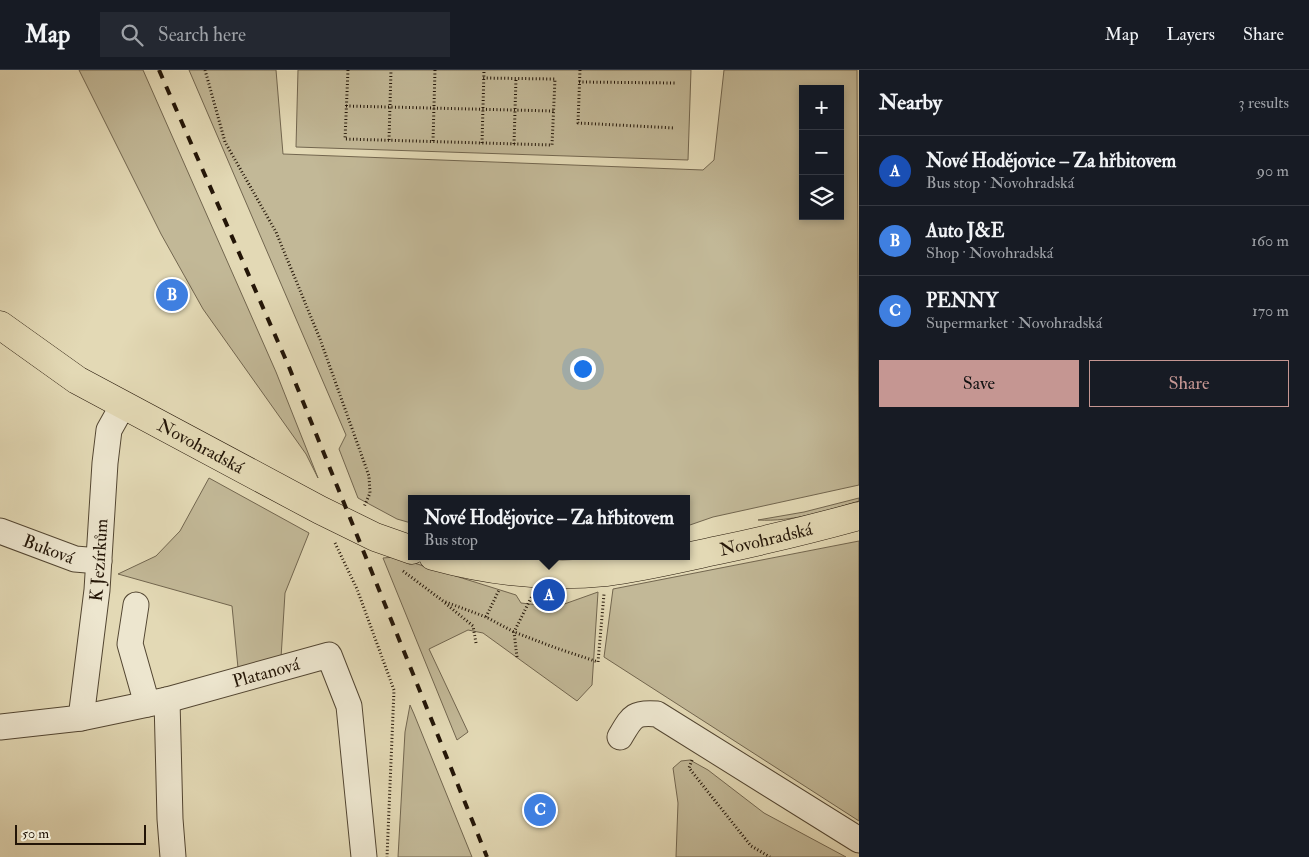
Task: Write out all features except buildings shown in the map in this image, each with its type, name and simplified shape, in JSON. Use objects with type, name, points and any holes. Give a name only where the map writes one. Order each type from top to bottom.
[{"type":"main road","name":"Novohradská","points":[[0,325],[77,380],[320,510],[375,537],[406,560]]},
{"type":"main road","name":"Novohradská","points":[[690,557],[803,532],[859,516]]},
{"type":"main road","points":[[803,532],[859,527]]},
{"type":"main road","name":"Novohradská","points":[[451,560],[491,569],[558,573],[605,572],[676,560]]},
{"type":"street","name":"K Jezírkům","points":[[81,718],[99,561],[109,430],[122,405]]},
{"type":"street","name":"Buková","points":[[0,531],[75,559],[99,561]]},
{"type":"street","points":[[136,605],[130,644],[157,702],[173,857]]},
{"type":"street","name":"Platanová","points":[[0,727],[81,718],[157,702],[329,655],[349,706],[364,857]]},
{"type":"street","points":[[620,737],[633,717],[642,713],[658,714],[859,840]]},
{"type":"path","points":[[204,70],[226,142],[276,232],[320,339],[369,476],[370,493],[364,505],[375,537]]},
{"type":"path","points":[[348,70],[345,139],[552,145],[556,79],[483,78]]},
{"type":"path","points":[[389,140],[391,70]]},
{"type":"path","points":[[433,141],[435,70]]},
{"type":"path","points":[[482,143],[484,70]]},
{"type":"path","points":[[580,70],[578,123],[675,128]]},
{"type":"path","points":[[514,144],[516,78]]},
{"type":"path","points":[[579,82],[675,83]]},
{"type":"path","points":[[346,106],[554,111]]},
{"type":"path","points":[[320,510],[357,588],[394,690],[388,857]]},
{"type":"path","points":[[406,560],[443,601],[473,626],[476,643]]},
{"type":"path","points":[[443,601],[486,617],[514,632],[598,662],[605,587]]},
{"type":"path","points":[[486,617],[500,589]]},
{"type":"path","points":[[517,657],[514,632],[533,594]]},
{"type":"path","points":[[700,741],[688,768],[751,846],[770,857]]},
{"type":"shaded area","points":[[79,70],[143,70],[276,372],[318,478],[306,454],[203,309],[161,234]]},
{"type":"shaded area","points":[[189,70],[276,70],[283,154],[703,170],[714,160],[724,70],[857,70],[859,485],[713,517],[690,525],[690,495],[408,495],[408,522],[397,519],[358,498],[339,449],[346,435]]},
{"type":"shaded area","points":[[298,70],[691,70],[688,160],[296,147]]},
{"type":"shaded area","points":[[209,478],[309,533],[285,593],[281,658],[238,668],[232,606],[118,574],[156,556],[180,531]]},
{"type":"shaded area","points":[[859,498],[859,501],[809,515],[784,519],[758,520],[804,512]]},
{"type":"shaded area","points":[[859,541],[859,821],[604,657],[613,589]]},
{"type":"shaded area","points":[[395,557],[516,595],[521,603],[556,607],[598,592],[592,685],[577,701],[483,633],[468,630],[429,649],[468,732],[457,740],[383,558]]},
{"type":"shaded area","points":[[410,705],[472,857],[398,857],[405,732]]},
{"type":"shaded area","points":[[690,760],[708,770],[764,813],[846,857],[676,857],[678,803],[673,768],[681,761]]},
{"type":"railway","points":[[159,70],[289,367],[487,857]]},
{"type":"place","name":"Auto J&E","points":[[172,295]]},
{"type":"place","name":"Nové Hodějovice – Za hřbitovem","points":[[549,595]]},
{"type":"place","name":"PENNY","points":[[540,810]]}]
